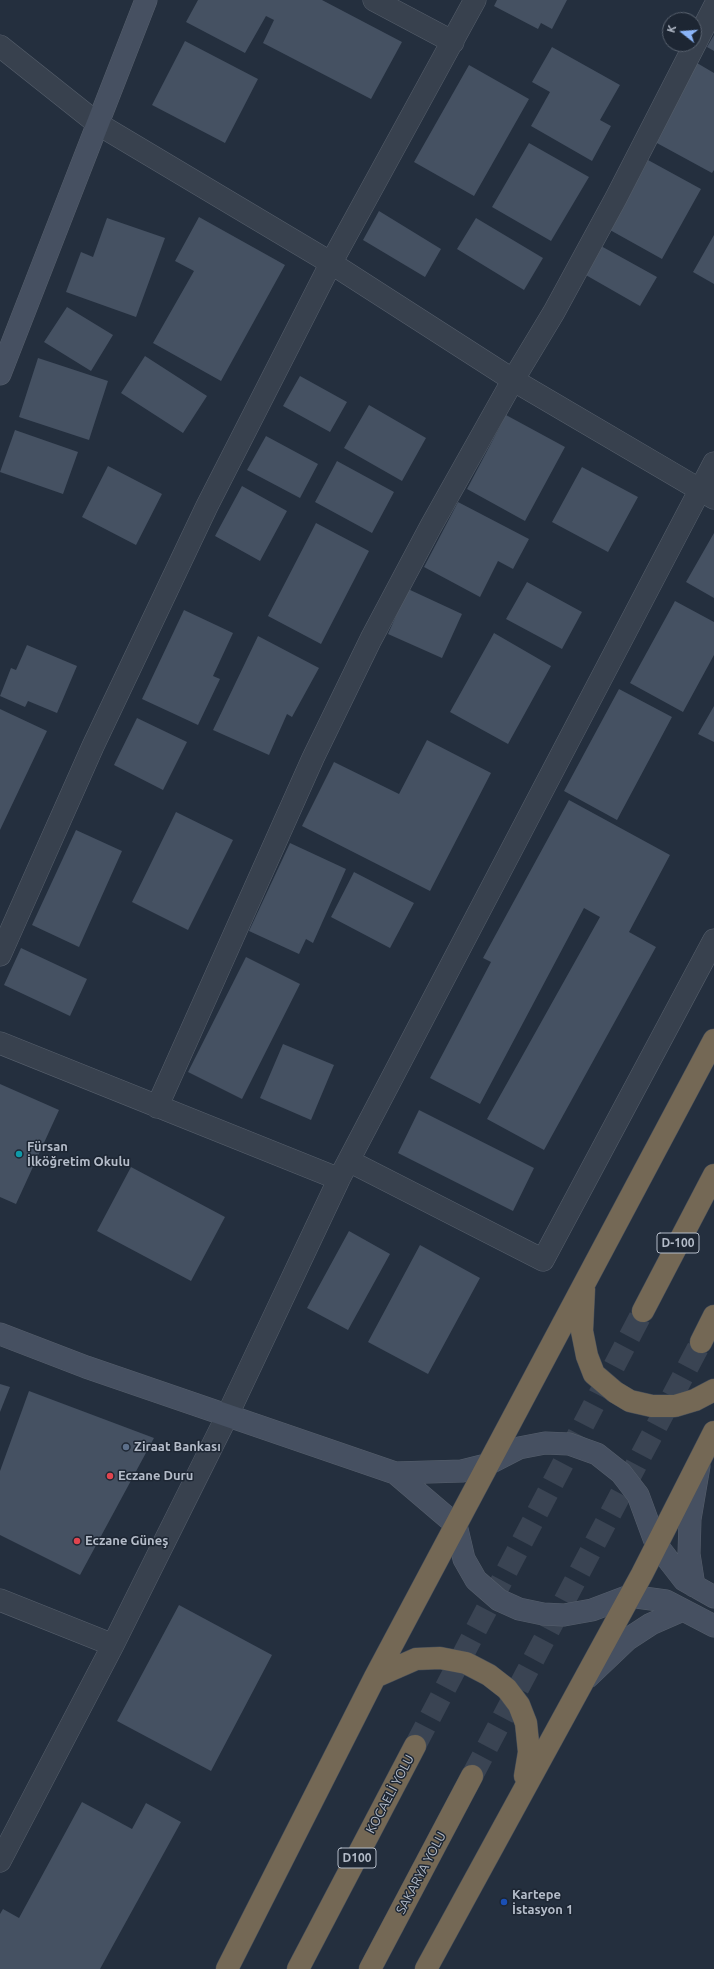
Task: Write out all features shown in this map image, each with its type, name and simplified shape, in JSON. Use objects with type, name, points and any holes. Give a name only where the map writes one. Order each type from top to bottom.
[{"type":"highway","points":[[227,1969],[375,1677],[486,1465],[714,1040]]},
{"type":"highway","name":"D-100","points":[[643,1311],[714,1175]]},
{"type":"highway","points":[[584,1284],[582,1331],[587,1356],[594,1374],[614,1392],[630,1401],[652,1406],[675,1406],[689,1402],[714,1390]]},
{"type":"highway","points":[[701,1342],[714,1316]]},
{"type":"highway","points":[[426,1969],[629,1596],[714,1432]]},
{"type":"highway","points":[[375,1677],[416,1659],[440,1658],[466,1663],[489,1675],[508,1689],[519,1706],[526,1723],[529,1752],[522,1792]]},
{"type":"highway","name":"KOCAELİ YOLU","points":[[298,1969],[415,1746]]},
{"type":"highway","name":"SAKARYA YOLU","points":[[370,1969],[472,1776]]},
{"type":"main road","points":[[0,374],[5,345],[98,124],[146,0]]},
{"type":"main road","points":[[0,1334],[86,1367],[395,1473],[462,1471],[486,1465],[519,1448],[545,1443],[569,1444],[597,1454],[621,1472],[638,1495],[656,1544],[689,1583],[714,1597]]},
{"type":"main road","points":[[689,1583],[690,1519],[700,1460]]},
{"type":"main road","points":[[395,1473],[456,1524],[464,1560],[476,1580],[499,1600],[519,1609],[542,1614],[564,1615],[592,1610],[629,1596],[675,1605],[714,1626]]},
{"type":"main road","points":[[580,1685],[628,1639],[651,1624],[675,1605]]},
{"type":"street","points":[[374,0],[453,42]]},
{"type":"street","points":[[0,955],[137,651],[207,506],[331,263],[475,0]]},
{"type":"street","points":[[157,1106],[309,766],[371,639],[431,526],[513,380],[554,312],[605,218],[714,7]]},
{"type":"street","points":[[0,46],[98,124],[331,263],[513,380],[707,493]]},
{"type":"street","points":[[0,1861],[113,1645],[227,1416],[344,1170],[707,493],[714,463]]},
{"type":"street","points":[[0,1044],[157,1106],[344,1170],[543,1260],[714,940]]},
{"type":"street","points":[[0,1600],[113,1645]]},
{"type":"building","points":[[198,0],[322,0],[402,42],[371,99],[263,43],[274,20],[266,16],[245,53],[186,22]]},
{"type":"building","points":[[497,0],[567,0],[552,29],[541,23],[538,29],[494,6]]},
{"type":"building","points":[[714,35],[714,51],[707,47]]},
{"type":"building","points":[[185,41],[258,79],[225,143],[152,105]]},
{"type":"building","points":[[552,47],[620,85],[600,120],[611,126],[592,161],[531,126],[550,92],[532,82]]},
{"type":"building","points":[[697,63],[714,73],[714,170],[712,173],[655,142]]},
{"type":"building","points":[[469,65],[529,99],[474,196],[414,162]]},
{"type":"building","points":[[529,143],[589,177],[551,241],[492,207]]},
{"type":"building","points":[[648,160],[701,189],[662,259],[610,230]]},
{"type":"building","points":[[379,211],[441,249],[425,277],[363,240]]},
{"type":"building","points":[[199,217],[285,265],[221,381],[153,343],[194,271],[175,261]]},
{"type":"building","points":[[107,218],[165,238],[136,317],[66,292],[81,252],[93,257]]},
{"type":"building","points":[[476,218],[543,258],[524,290],[457,249]]},
{"type":"building","points":[[714,235],[714,284],[693,272]]},
{"type":"building","points":[[601,246],[657,277],[640,306],[584,274]]},
{"type":"building","points":[[67,307],[113,335],[91,371],[44,342]]},
{"type":"building","points":[[145,356],[207,396],[183,433],[121,393]]},
{"type":"building","points":[[38,358],[108,381],[89,440],[19,417]]},
{"type":"building","points":[[300,376],[347,402],[330,432],[283,406]]},
{"type":"building","points":[[369,405],[426,438],[402,481],[344,448]]},
{"type":"building","points":[[506,415],[565,447],[525,521],[467,489]]},
{"type":"building","points":[[15,430],[78,452],[63,494],[0,472]]},
{"type":"building","points":[[266,436],[318,464],[300,498],[247,470]]},
{"type":"building","points":[[337,461],[394,492],[372,533],[315,502]]},
{"type":"building","points":[[108,466],[162,494],[136,545],[82,517]]},
{"type":"building","points":[[582,467],[638,497],[608,552],[552,522]]},
{"type":"building","points":[[242,486],[287,511],[260,561],[215,536]]},
{"type":"building","points":[[458,502],[529,539],[513,569],[498,561],[480,597],[424,567]]},
{"type":"building","points":[[316,523],[369,551],[321,644],[268,616]]},
{"type":"building","points":[[714,533],[714,598],[686,582]]},
{"type":"building","points":[[527,582],[582,612],[562,649],[506,619]]},
{"type":"building","points":[[408,589],[462,614],[442,658],[388,634]]},
{"type":"building","points":[[675,601],[714,622],[714,655],[683,712],[630,683]]},
{"type":"building","points":[[184,610],[233,633],[213,676],[220,679],[198,725],[142,699]]},
{"type":"building","points":[[494,633],[551,666],[508,744],[450,712]]},
{"type":"building","points":[[258,636],[319,668],[292,717],[287,714],[269,755],[213,730]]},
{"type":"building","points":[[27,645],[77,666],[57,713],[28,701],[25,707],[0,696],[11,668],[16,670]]},
{"type":"building","points":[[619,689],[672,717],[617,820],[564,791]]},
{"type":"building","points":[[714,706],[714,742],[698,734]]},
{"type":"building","points":[[0,709],[47,731],[0,830]]},
{"type":"building","points":[[137,718],[187,742],[163,790],[114,765]]},
{"type":"building","points":[[427,740],[491,773],[430,891],[302,826],[334,762],[399,794]]},
{"type":"building","points":[[569,800],[670,855],[629,932],[656,947],[544,1150],[487,1119],[600,917],[584,908],[480,1104],[430,1078],[491,962],[483,958]]},
{"type":"building","points":[[176,812],[233,840],[188,930],[132,902]]},
{"type":"building","points":[[76,830],[122,851],[79,947],[32,925]]},
{"type":"building","points":[[290,843],[346,869],[313,943],[306,939],[299,954],[249,931]]},
{"type":"building","points":[[354,872],[414,903],[390,948],[331,917]]},
{"type":"building","points":[[21,948],[87,979],[70,1016],[4,985]]},
{"type":"building","points":[[246,957],[300,984],[242,1099],[188,1072]]},
{"type":"building","points":[[283,1044],[334,1065],[311,1120],[260,1098]]},
{"type":"building","name":"Fürsan İlköğretim Okulu","points":[[0,1084],[59,1110],[16,1204],[0,1197]]},
{"type":"building","points":[[419,1110],[534,1168],[513,1211],[398,1153]]},
{"type":"building","points":[[131,1167],[225,1217],[191,1281],[97,1231]]},
{"type":"building","points":[[349,1231],[390,1254],[348,1330],[307,1308]]},
{"type":"building","points":[[420,1245],[480,1278],[428,1374],[368,1342]]},
{"type":"building","points":[[0,1384],[10,1387],[0,1412]]},
{"type":"building","points":[[29,1391],[154,1438],[80,1575],[0,1535],[0,1471]]},
{"type":"building","points":[[179,1605],[272,1655],[211,1771],[117,1721]]},
{"type":"building","points":[[82,1802],[132,1829],[146,1803],[181,1822],[100,1969],[0,1969],[0,1914],[3,1909],[19,1918]]},
{"type":"tunnel","points":[[415,1746],[643,1311]]},
{"type":"tunnel","points":[[472,1776],[701,1342]]},
{"type":"place","name":"Fürsan İlköğretim Okulu","points":[[19,1154]]},
{"type":"place","name":"Ziraat Bankası","points":[[126,1447]]},
{"type":"place","name":"Eczane Duru","points":[[110,1476]]},
{"type":"place","name":"Eczane Güneş","points":[[77,1541]]},
{"type":"place","name":"Kartepe İstasyon 1","points":[[504,1902]]}]
